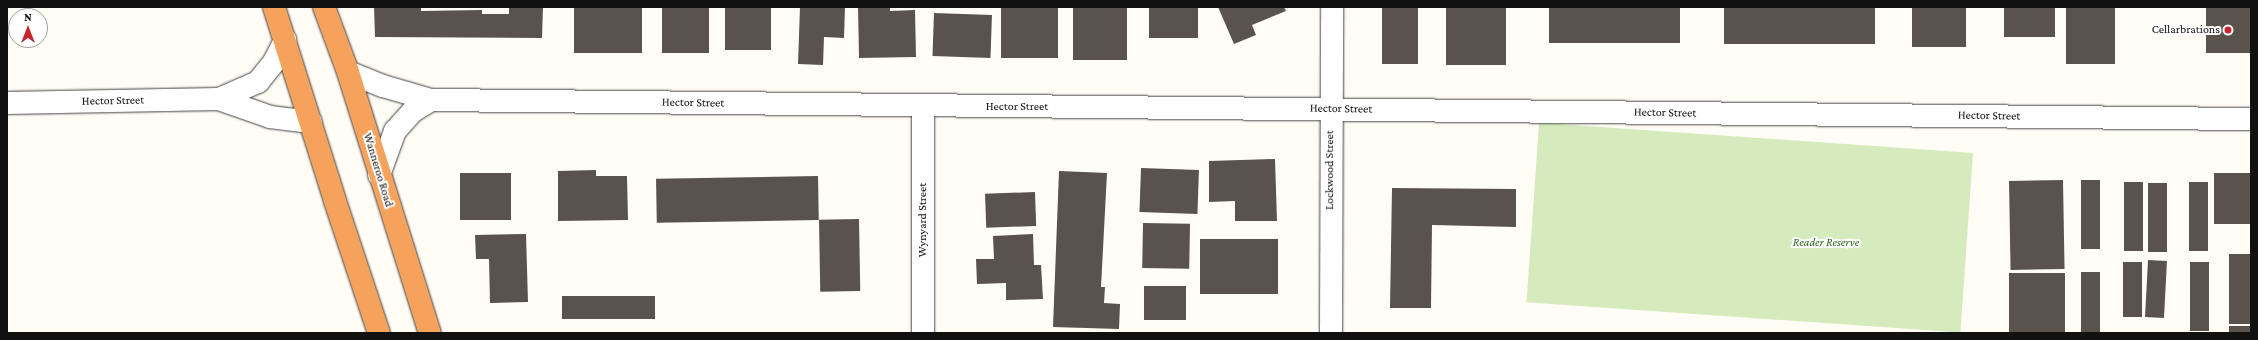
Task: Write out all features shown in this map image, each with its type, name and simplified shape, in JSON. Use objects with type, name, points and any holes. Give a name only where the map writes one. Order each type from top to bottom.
[{"type":"highway","points":[[274,7],[379,333]]},
{"type":"highway","name":"Wanneroo Road","points":[[324,7],[348,72],[379,175],[430,333]]},
{"type":"street","name":"Lockwood Street","points":[[1330,333],[1330,109],[1332,7]]},
{"type":"street","name":"Hector Street","points":[[219,99],[258,82],[274,62],[285,40]]},
{"type":"street","name":"Hector Street","points":[[348,72],[383,86],[431,100],[2251,119]]},
{"type":"street","name":"Hector Street","points":[[7,103],[219,99],[270,117],[311,122]]},
{"type":"street","points":[[379,175],[395,131],[413,111],[431,100]]},
{"type":"street","name":"Wynyard Street","points":[[923,106],[923,333]]},
{"type":"green space","name":"Reader Reserve","points":[[1539,123],[1973,153],[1960,333],[1527,302]]},
{"type":"building","points":[[374,7],[421,7],[421,11],[482,10],[482,14],[509,14],[509,7],[543,7],[542,38],[375,37]]},
{"type":"building","points":[[574,7],[642,7],[642,53],[574,53]]},
{"type":"building","points":[[662,7],[709,7],[709,53],[662,53]]},
{"type":"building","points":[[725,7],[771,7],[771,50],[725,50]]},
{"type":"building","points":[[800,7],[845,7],[844,38],[824,37],[823,65],[798,64]]},
{"type":"building","points":[[858,7],[890,7],[890,11],[915,10],[916,57],[859,58]]},
{"type":"building","points":[[1073,7],[1127,7],[1127,60],[1073,60]]},
{"type":"building","points":[[1149,7],[1198,7],[1198,38],[1149,38]]},
{"type":"building","points":[[1218,7],[1284,7],[1286,11],[1252,25],[1256,35],[1234,44]]},
{"type":"building","points":[[1382,7],[1418,7],[1418,64],[1382,64]]},
{"type":"building","points":[[1446,7],[1506,7],[1506,65],[1446,65]]},
{"type":"building","points":[[1549,7],[1680,7],[1680,43],[1549,43]]},
{"type":"building","points":[[1724,7],[1875,7],[1875,44],[1724,44]]},
{"type":"building","points":[[1912,7],[1966,7],[1966,47],[1912,47]]},
{"type":"building","points":[[2004,7],[2055,7],[2055,37],[2004,37]]},
{"type":"building","points":[[2066,7],[2115,7],[2115,64],[2066,64]]},
{"type":"building","name":"Cellarbrations","points":[[2206,7],[2251,7],[2251,53],[2206,53]]},
{"type":"building","points":[[1001,8],[1058,8],[1058,58],[1001,58]]},
{"type":"building","points":[[934,13],[992,15],[990,58],[932,56]]},
{"type":"building","points":[[1275,159],[1277,221],[1235,221],[1235,201],[1209,202],[1209,161]]},
{"type":"building","points":[[1141,168],[1199,170],[1197,214],[1139,212]]},
{"type":"building","points":[[596,170],[596,176],[627,176],[628,220],[558,221],[558,171]]},
{"type":"building","points":[[1059,171],[1107,173],[1101,287],[1105,287],[1104,303],[1120,304],[1119,329],[1053,327]]},
{"type":"building","points":[[460,173],[511,173],[511,220],[460,220]]},
{"type":"building","points":[[2214,173],[2251,173],[2251,224],[2214,224]]},
{"type":"building","points":[[818,176],[819,220],[657,223],[656,179]]},
{"type":"building","points":[[2063,180],[2065,269],[2011,270],[2009,181]]},
{"type":"building","points":[[2081,180],[2100,180],[2100,249],[2081,249]]},
{"type":"building","points":[[2124,182],[2143,182],[2143,251],[2124,251]]},
{"type":"building","points":[[2189,182],[2208,182],[2208,251],[2189,251]]},
{"type":"building","points":[[2148,183],[2167,183],[2167,252],[2148,252]]},
{"type":"building","points":[[1392,188],[1516,189],[1516,227],[1432,225],[1431,308],[1390,308]]},
{"type":"building","points":[[1035,192],[1036,226],[986,228],[985,194]]},
{"type":"building","points":[[859,219],[860,291],[820,292],[819,220]]},
{"type":"building","points":[[1143,223],[1190,224],[1189,269],[1142,268]]},
{"type":"building","points":[[526,234],[528,302],[490,303],[489,259],[476,259],[475,235]]},
{"type":"building","points":[[1033,234],[1034,265],[1041,265],[1043,299],[1006,300],[1006,283],[977,284],[976,259],[994,259],[993,236]]},
{"type":"building","points":[[1200,239],[1278,239],[1278,294],[1200,294]]},
{"type":"building","points":[[2229,254],[2251,254],[2251,324],[2229,324]]},
{"type":"building","points":[[2148,260],[2167,261],[2164,318],[2145,317]]},
{"type":"building","points":[[2123,262],[2142,262],[2142,317],[2123,317]]},
{"type":"building","points":[[2190,262],[2209,262],[2209,331],[2190,331]]},
{"type":"building","points":[[2081,272],[2100,272],[2100,333],[2081,333]]},
{"type":"building","points":[[2009,273],[2065,273],[2065,333],[2009,333]]},
{"type":"building","points":[[1144,286],[1186,286],[1186,320],[1144,320]]},
{"type":"building","points":[[562,296],[655,296],[655,319],[562,319]]},
{"type":"building","points":[[2229,326],[2251,326],[2251,333],[2229,333]]},
{"type":"place","name":"Cellarbrations","points":[[2228,30]]}]
